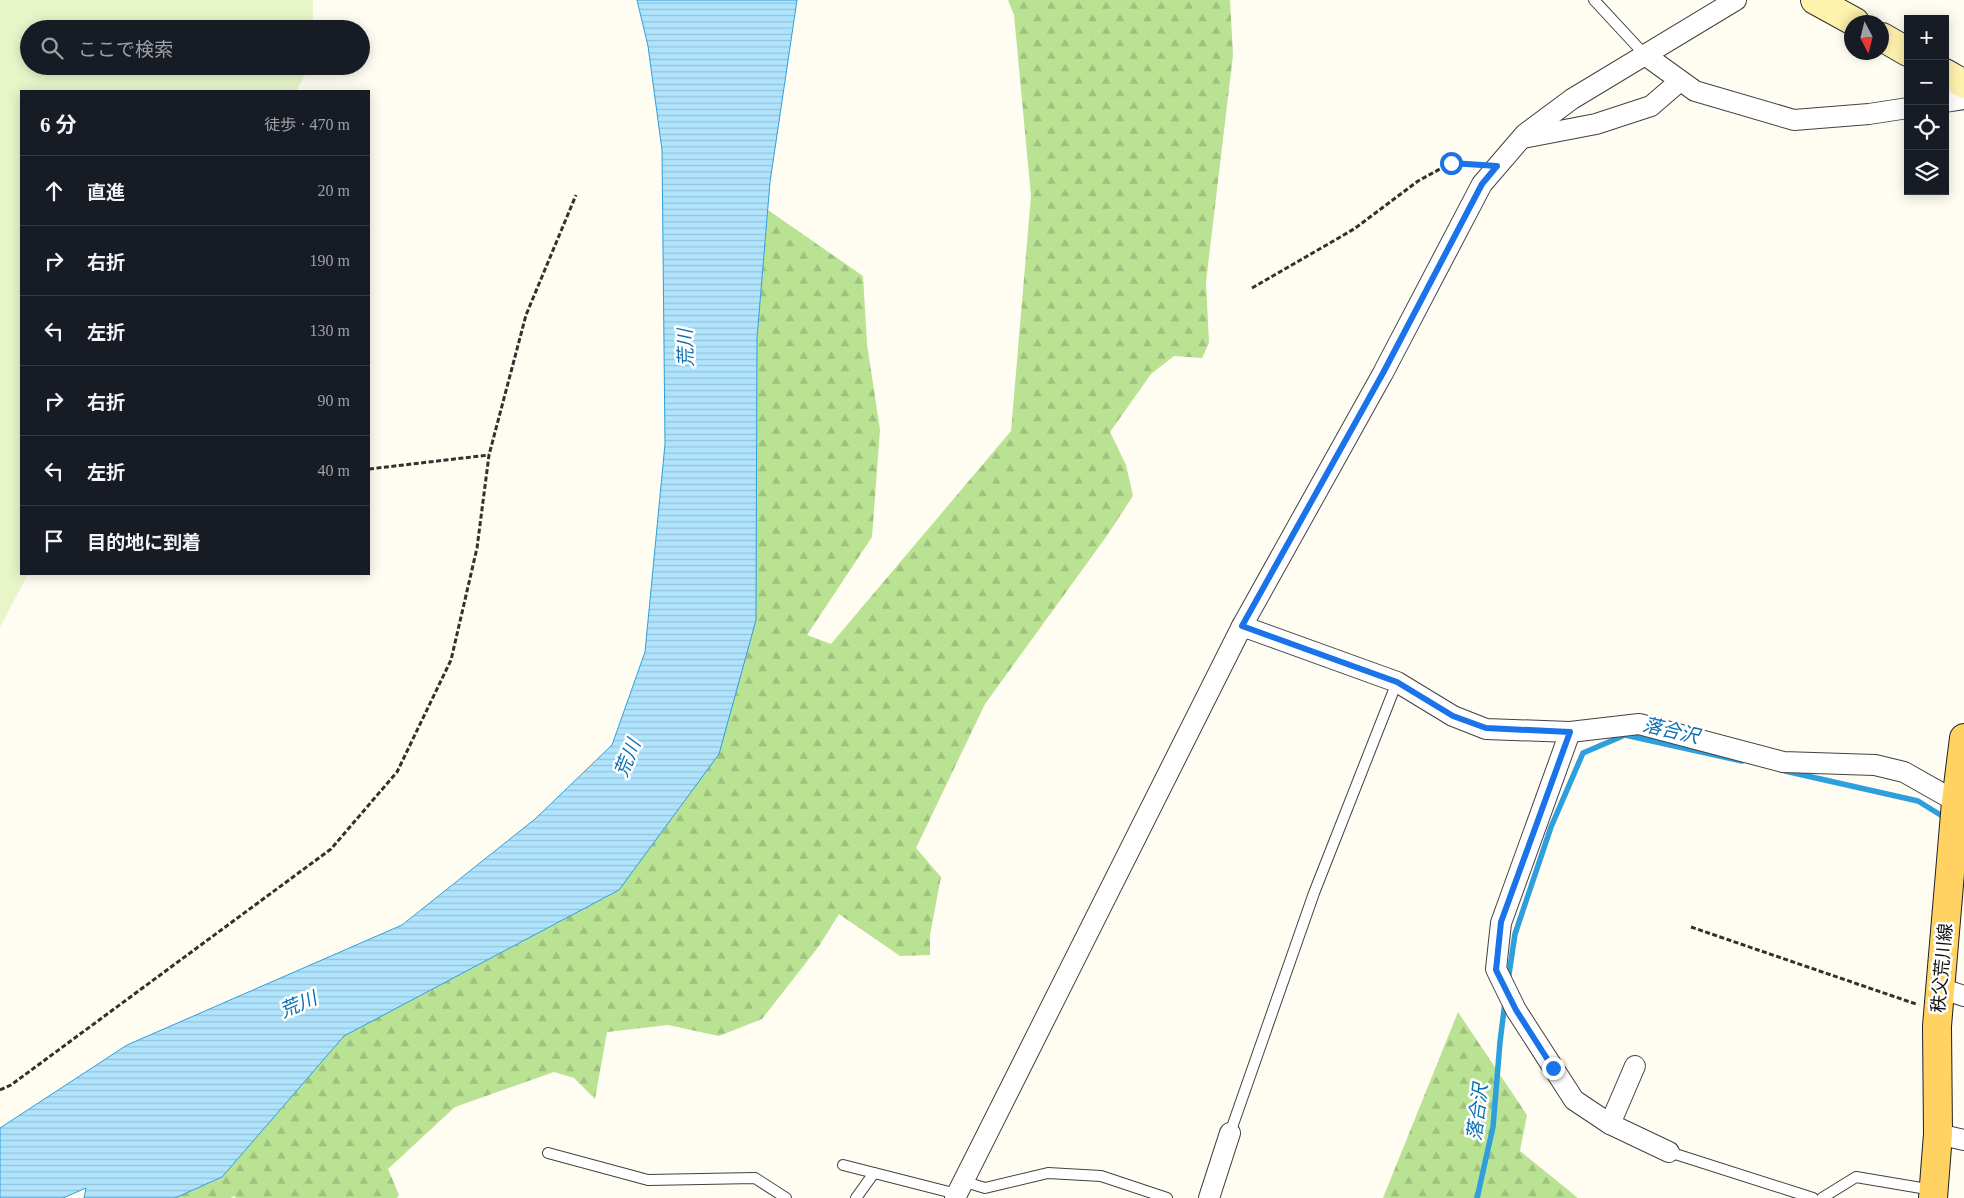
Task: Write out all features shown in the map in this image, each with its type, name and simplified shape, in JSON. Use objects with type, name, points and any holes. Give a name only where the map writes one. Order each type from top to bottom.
[{"type":"main road","name":"秩父荒川線","points":[[1934,1194],[1951,1137],[1948,999],[1964,738]]},
{"type":"street","points":[[958,1191],[1242,626],[1383,373],[1482,184],[1521,139],[1572,99],[1736,0]]},
{"type":"street","points":[[1815,0],[1844,16]]},
{"type":"street","points":[[1889,41],[1904,50]]},
{"type":"street","points":[[1644,55],[1695,91],[1794,120],[1869,114],[1904,109]]},
{"type":"street","points":[[1949,75],[1964,84]]},
{"type":"street","points":[[1521,139],[1596,124],[1651,106],[1680,81]]},
{"type":"street","points":[[1949,101],[1964,99]]},
{"type":"street","points":[[1242,626],[1397,682],[1453,716],[1486,728],[1570,732],[1639,724],[1783,762],[1875,765],[1904,772],[1960,804]]},
{"type":"street","points":[[1570,732],[1501,922],[1496,970],[1516,1010],[1574,1100],[1610,1124],[1669,1152]]},
{"type":"street","points":[[1610,1124],[1635,1066]]},
{"type":"street","points":[[1209,1198],[1230,1133]]},
{"type":"lane","points":[[1594,0],[1644,55]]},
{"type":"lane","points":[[1230,1133],[1314,893],[1397,682]]},
{"type":"lane","points":[[1669,1152],[1813,1198]]},
{"type":"lane","points":[[548,1153],[648,1180],[755,1178],[786,1198]]},
{"type":"lane","points":[[843,1165],[958,1191],[985,1188],[1048,1173],[1101,1176],[1167,1198]]},
{"type":"lane","points":[[856,1198],[874,1173]]},
{"type":"lane","points":[[1822,1198],[1856,1177],[1934,1194]]},
{"type":"path","points":[[1252,288],[1354,230],[1418,181],[1451,163],[1497,166]]},
{"type":"path","points":[[0,1090],[11,1085],[331,849],[396,772],[451,660],[477,548],[489,455],[526,315],[576,195]]},
{"type":"path","points":[[370,469],[489,455]]},
{"type":"path","points":[[1691,927],[1948,999]]},
{"type":"green space","points":[[0,0],[313,0],[313,20],[20,20],[20,75],[305,75],[297,90],[20,90],[20,575],[27,575],[0,627]]},
{"type":"green space","points":[[1008,0],[1230,0],[1233,55],[1206,282],[1209,343],[1202,358],[1174,356],[1151,374],[1110,432],[1126,465],[1133,496],[1106,537],[985,704],[916,848],[941,877],[930,935],[930,955],[900,956],[839,914],[819,946],[762,1019],[719,1036],[668,1025],[607,1032],[595,1099],[574,1078],[554,1072],[455,1107],[388,1169],[399,1195],[397,1198],[236,1198],[234,1196],[231,1198],[175,1198],[222,1177],[344,1036],[619,890],[757,338],[768,210],[863,276],[867,344],[880,430],[872,537],[807,635],[831,644],[1011,431],[1031,196],[1014,15]]},
{"type":"green space","points":[[1458,1012],[1527,1115],[1520,1151],[1578,1198],[1383,1198]]},
{"type":"water","name":"荒川","points":[[637,0],[797,0],[770,182],[757,338],[756,620],[719,754],[619,890],[344,1036],[222,1177],[175,1198],[84,1198],[86,1188],[63,1198],[0,1198],[0,1128],[127,1045],[402,925],[535,819],[612,745],[645,652],[665,444],[662,150],[648,46]]},
{"type":"waterway","name":"落合沢","points":[[1508,981],[1515,934],[1551,827],[1583,753],[1625,735],[1742,761]]},
{"type":"waterway","name":"落合沢","points":[[1785,771],[1918,801],[1947,819]]},
{"type":"waterway","name":"落合沢","points":[[1477,1198],[1493,1127],[1505,1002]]},
{"type":"route","points":[[1451,163],[1497,166],[1482,184],[1383,373],[1242,626],[1397,682],[1453,716],[1486,728],[1570,732],[1501,922],[1496,970],[1516,1010],[1553,1068]]}]
